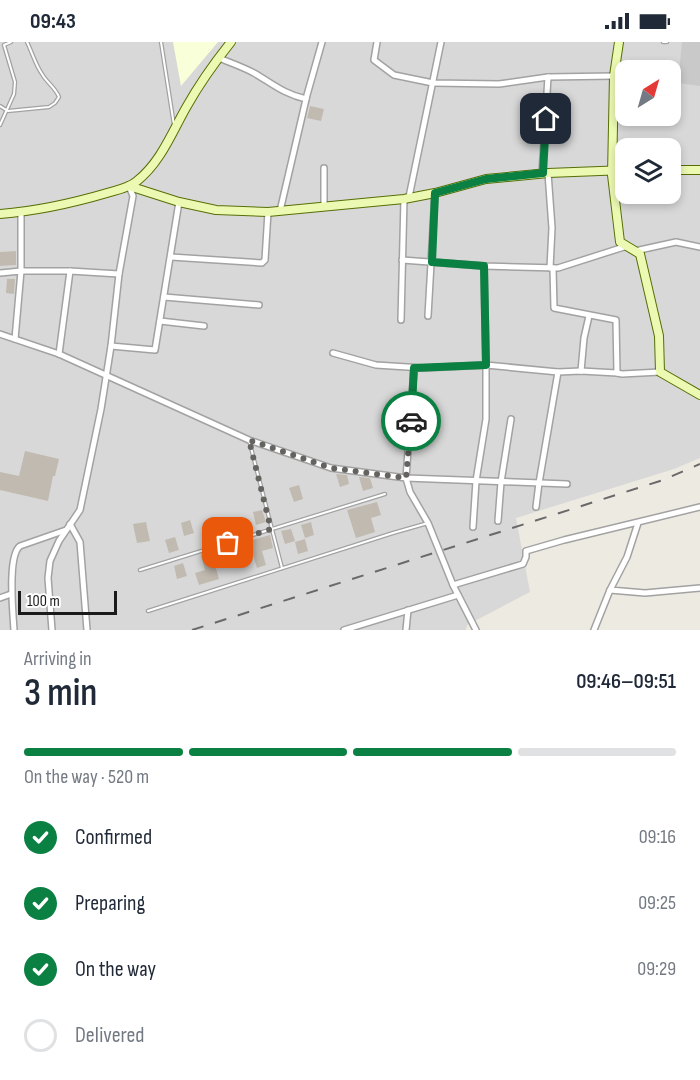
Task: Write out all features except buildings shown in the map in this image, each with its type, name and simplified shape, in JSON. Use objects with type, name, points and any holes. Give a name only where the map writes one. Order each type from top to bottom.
[{"type":"main road","points":[[0,214],[21,213],[90,198],[129,186],[139,180],[152,167],[187,105],[231,42]]},
{"type":"main road","points":[[619,42],[614,76],[612,171],[620,242],[640,254],[659,336],[660,372],[700,395]]},
{"type":"main road","points":[[681,170],[700,170]]},
{"type":"main road","points":[[129,186],[179,202],[216,210],[268,212],[406,198],[435,193],[486,179],[545,173],[615,171]]},
{"type":"street","points":[[280,211],[322,42]]},
{"type":"street","points":[[377,42],[374,60],[394,75],[434,83],[499,84],[548,77],[614,76]]},
{"type":"street","points":[[401,320],[406,198],[434,83],[441,42]]},
{"type":"street","points":[[219,58],[251,72],[292,96],[306,99]]},
{"type":"street","points":[[548,77],[545,173],[552,228],[554,308],[616,320],[617,373]]},
{"type":"street","points":[[324,168],[324,207]]},
{"type":"street","points":[[52,630],[48,578],[50,561],[80,510],[107,376],[119,274],[133,196],[129,186]]},
{"type":"street","points":[[428,316],[435,193]]},
{"type":"street","points":[[111,346],[155,350],[179,202]]},
{"type":"street","points":[[171,257],[262,263],[265,260],[268,212]]},
{"type":"street","points":[[15,339],[21,271],[21,213]]},
{"type":"street","points":[[635,251],[676,242],[700,247]]},
{"type":"street","points":[[402,260],[558,268],[627,246]]},
{"type":"street","points":[[473,527],[476,481],[486,419],[484,266]]},
{"type":"street","points":[[0,273],[70,271],[119,274]]},
{"type":"street","points":[[59,354],[70,271]]},
{"type":"street","points":[[164,297],[259,305]]},
{"type":"street","points":[[581,371],[589,316]]},
{"type":"street","points":[[160,321],[204,326]]},
{"type":"street","points":[[0,334],[59,354],[249,440],[331,468],[406,478],[567,484]]},
{"type":"street","points":[[333,353],[376,365],[414,368],[486,365],[558,372],[622,374],[660,372]]},
{"type":"street","points":[[414,368],[406,478],[410,492],[428,523],[453,585],[476,630]]},
{"type":"street","points":[[536,507],[558,372]]},
{"type":"street","points":[[498,521],[501,482],[511,419]]},
{"type":"street","points":[[453,585],[523,564],[526,551],[700,507]]},
{"type":"street","points":[[594,630],[610,590],[627,557],[638,523]]},
{"type":"street","points":[[14,630],[11,594],[15,551],[27,543],[68,527]]},
{"type":"street","points":[[68,527],[80,542],[87,630]]},
{"type":"street","points":[[610,590],[645,593],[700,588]]},
{"type":"street","points":[[0,597],[11,594]]},
{"type":"street","points":[[344,630],[362,627],[458,595]]},
{"type":"street","points":[[406,630],[408,610]]},
{"type":"lane","points":[[0,125],[14,94],[15,82],[4,45],[10,42]]},
{"type":"lane","points":[[0,106],[8,111],[48,107],[59,97],[56,89],[40,72],[27,42]]},
{"type":"lane","points":[[161,42],[175,129]]},
{"type":"lane","points":[[249,440],[282,569]]},
{"type":"lane","points":[[140,570],[385,494]]},
{"type":"lane","points":[[148,611],[428,523]]},
{"type":"shaded area","points":[[0,42],[700,42],[700,458],[674,469],[516,518],[530,592],[467,625],[466,630],[0,630]]},
{"type":"shaded area","points":[[173,42],[218,42],[181,86]]},
{"type":"shaded area","points":[[682,42],[700,42],[700,86],[681,83]]},
{"type":"railway","points":[[192,630],[663,480],[700,464]]},
{"type":"way so far","points":[[228,543],[271,529],[249,440],[331,468],[406,478],[411,421]]},
{"type":"route","points":[[411,421],[414,368],[486,365],[484,266],[432,262],[435,193],[486,179],[543,173],[546,119]]}]
